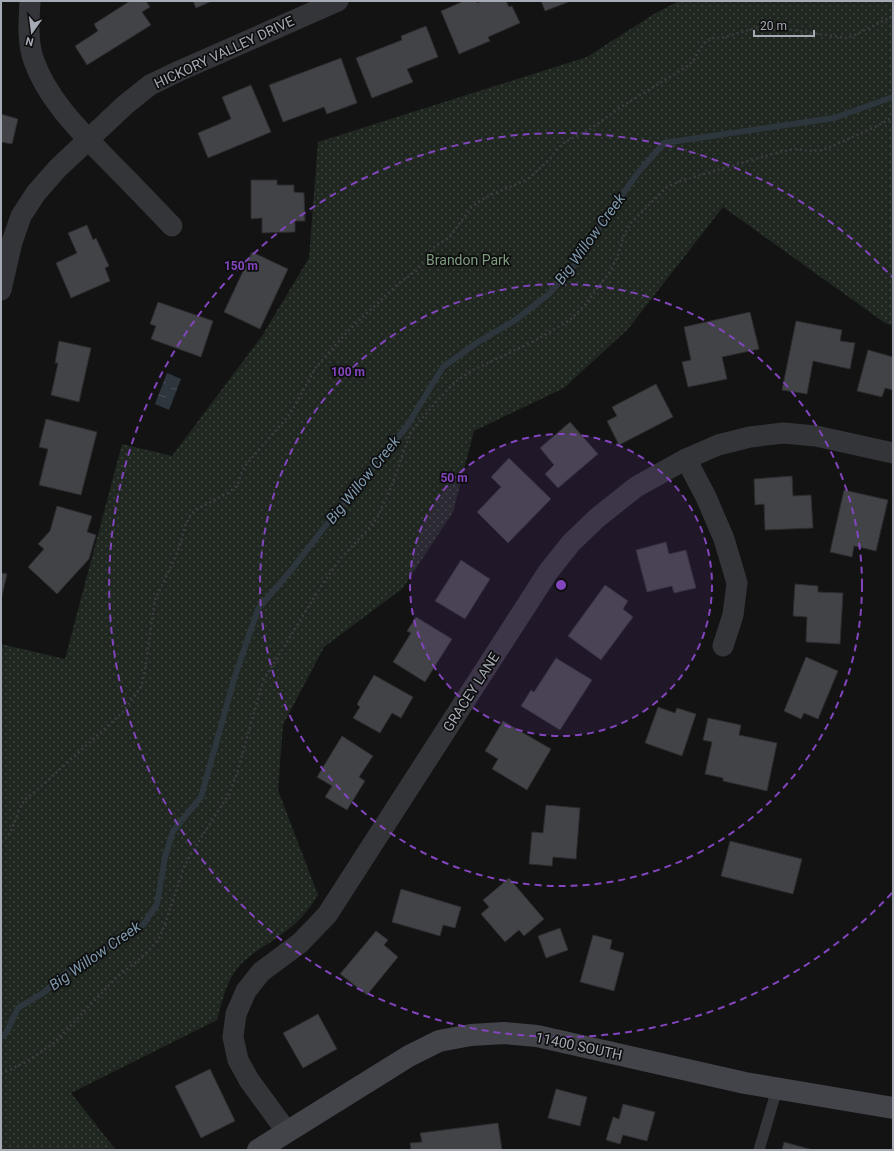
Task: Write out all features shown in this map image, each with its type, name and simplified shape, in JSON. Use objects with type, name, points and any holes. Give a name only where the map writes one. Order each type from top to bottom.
[{"type":"street","points":[[30,1],[28,31],[33,60],[46,87],[63,111],[88,139],[172,226]]},
{"type":"street","name":"HICKORY VALLEY DRIVE","points":[[1,290],[4,264],[22,216],[36,192],[58,168],[119,110],[150,85],[179,70],[338,1]]},
{"type":"street","name":"GRACEY LANE","points":[[286,1132],[249,1080],[238,1060],[233,1037],[236,1014],[246,991],[261,972],[300,943],[327,915],[548,572],[571,543],[598,518],[636,487],[686,459],[718,445],[750,437],[783,433],[816,436],[893,453]]},
{"type":"street","points":[[686,459],[706,497],[724,539],[737,583],[733,616],[723,646]]},
{"type":"street","name":"11400 SOUTH","points":[[258,1150],[409,1056],[439,1041],[471,1035],[504,1033],[537,1036],[745,1083],[893,1108]]},
{"type":"lane","points":[[759,1150],[777,1089]]},
{"type":"path","points":[[1,842],[10,834],[22,803],[27,797],[36,791],[122,713],[141,687],[144,676],[155,600],[175,558],[185,526],[190,516],[195,510],[228,493],[237,486],[244,467],[250,458],[290,414],[316,367],[350,329],[399,283],[423,264],[433,248],[449,238],[471,208],[486,197],[528,179],[550,159],[557,149],[565,142],[590,129],[620,107],[686,68],[693,61],[704,43],[712,38],[722,38],[764,26],[847,38],[893,16]]},
{"type":"path","points":[[1,1074],[28,1061],[54,1044],[117,977],[141,958],[159,938],[184,867],[229,794],[237,773],[263,681],[322,583],[341,558],[371,526],[378,516],[392,485],[411,431],[448,389],[471,371],[536,340],[570,320],[586,305],[609,273],[617,258],[624,235],[631,223],[667,187],[680,181],[779,152],[794,149],[819,151],[877,126],[893,117]]},
{"type":"green space","name":"Brandon Park","points":[[679,1],[893,1],[893,326],[885,323],[723,207],[628,329],[564,388],[474,431],[453,512],[403,588],[324,647],[283,725],[278,790],[318,895],[315,900],[296,923],[250,956],[239,966],[228,985],[217,1020],[71,1093],[116,1150],[1,1150],[1,644],[65,659],[122,444],[172,456],[262,336],[309,258],[318,142],[587,57],[654,14]]},
{"type":"water","points":[[167,373],[181,379],[169,410],[155,404]]},
{"type":"building","points":[[130,1],[146,1],[150,7],[142,12],[151,25],[87,65],[75,46],[98,31],[94,24]]},
{"type":"building","points":[[193,1],[212,1],[196,8]]},
{"type":"building","points":[[464,1],[476,1],[477,3],[482,1],[506,1],[509,7],[512,6],[520,23],[488,37],[490,41],[459,54],[441,11]]},
{"type":"building","points":[[541,1],[571,1],[545,11]]},
{"type":"building","points":[[426,26],[438,57],[407,69],[413,82],[372,98],[356,58],[402,40],[401,36]]},
{"type":"building","points":[[341,58],[357,103],[327,114],[324,107],[283,122],[269,85]]},
{"type":"building","points":[[251,85],[271,132],[208,158],[198,133],[231,119],[222,97]]},
{"type":"building","points":[[1,114],[18,119],[12,144],[1,142]]},
{"type":"building","points":[[251,180],[277,180],[277,185],[294,185],[294,192],[304,193],[305,221],[295,221],[295,232],[262,233],[262,218],[251,219]]},
{"type":"building","points":[[87,225],[93,240],[96,238],[109,266],[105,268],[110,281],[71,298],[56,263],[77,253],[68,233]]},
{"type":"building","points":[[252,252],[288,269],[260,329],[224,312]]},
{"type":"building","points":[[158,302],[213,321],[201,357],[151,339],[156,326],[150,324]]},
{"type":"building","points":[[750,312],[759,349],[722,357],[727,379],[688,387],[682,362],[691,360],[684,327]]},
{"type":"building","points":[[796,321],[842,330],[840,341],[855,343],[850,369],[813,361],[807,394],[782,390]]},
{"type":"building","points":[[59,341],[91,348],[79,402],[51,395],[58,363],[55,363]]},
{"type":"building","points":[[868,350],[893,357],[893,390],[885,388],[882,397],[857,391]]},
{"type":"building","points":[[656,384],[673,417],[619,445],[607,421],[617,416],[612,407]]},
{"type":"building","points":[[46,419],[97,432],[81,495],[39,485],[48,449],[39,447]]},
{"type":"building","points":[[570,422],[598,454],[558,488],[545,474],[554,465],[540,448]]},
{"type":"building","points":[[509,458],[551,499],[508,543],[477,512],[501,487],[491,477]]},
{"type":"building","points":[[792,476],[793,496],[811,495],[813,528],[765,530],[764,504],[755,505],[754,479]]},
{"type":"building","points":[[844,490],[888,500],[876,551],[854,546],[852,557],[830,552]]},
{"type":"building","points":[[57,506],[92,516],[87,532],[96,535],[89,559],[57,594],[28,567],[44,549],[38,544],[50,531]]},
{"type":"building","points":[[666,542],[669,554],[686,550],[696,588],[674,593],[672,586],[647,592],[636,550]]},
{"type":"building","points":[[461,560],[490,579],[465,619],[435,601]]},
{"type":"building","points":[[1,573],[7,574],[1,600]]},
{"type":"building","points":[[795,584],[818,586],[818,592],[843,593],[840,644],[806,642],[807,617],[793,616]]},
{"type":"building","points":[[605,585],[628,601],[623,609],[633,617],[601,660],[568,636]]},
{"type":"building","points":[[416,617],[452,639],[425,682],[393,662],[411,633],[407,631]]},
{"type":"building","points":[[806,657],[838,671],[818,719],[804,713],[801,719],[784,711]]},
{"type":"building","points":[[556,658],[592,680],[560,730],[521,706],[531,690],[534,692]]},
{"type":"building","points":[[374,675],[413,697],[401,718],[392,713],[380,733],[353,718],[360,707],[357,704]]},
{"type":"building","points":[[658,707],[675,713],[677,708],[696,714],[682,756],[645,743]]},
{"type":"building","points":[[708,718],[741,725],[739,735],[777,743],[767,791],[723,781],[723,778],[705,774],[712,742],[703,740]]},
{"type":"building","points":[[503,721],[551,749],[527,790],[492,769],[498,759],[485,751]]},
{"type":"building","points":[[342,736],[373,756],[359,777],[365,781],[347,810],[325,797],[332,786],[317,777]]},
{"type":"building","points":[[546,805],[580,808],[576,859],[553,857],[552,866],[529,864],[532,832],[543,833]]},
{"type":"building","points":[[730,841],[802,859],[793,894],[721,876]]},
{"type":"building","points":[[509,878],[544,919],[524,936],[519,930],[505,942],[481,914],[489,907],[483,900]]},
{"type":"building","points":[[401,889],[461,907],[455,928],[443,925],[440,936],[392,922]]},
{"type":"building","points":[[560,928],[568,950],[546,958],[538,936]]},
{"type":"building","points":[[376,931],[388,940],[384,945],[398,957],[367,995],[340,974]]},
{"type":"building","points":[[593,935],[612,940],[610,949],[624,953],[614,991],[580,982]]},
{"type":"building","points":[[318,1014],[337,1049],[303,1068],[283,1033]]},
{"type":"building","points":[[210,1069],[235,1121],[201,1138],[175,1086]]},
{"type":"building","points":[[556,1089],[587,1097],[580,1126],[548,1118]]},
{"type":"building","points":[[623,1104],[655,1112],[647,1141],[623,1135],[620,1144],[606,1140],[613,1117],[619,1119]]},
{"type":"building","points":[[498,1123],[502,1150],[411,1150],[410,1143],[422,1142],[420,1133]]},
{"type":"building","points":[[784,1142],[813,1150],[782,1150]]},
{"type":"waterway","name":"Big Willow Creek","points":[[1,1037],[6,1033],[18,1008],[43,993],[67,972],[144,924],[157,904],[165,857],[173,831],[201,797],[235,676],[258,609],[292,569],[368,471],[405,429],[443,367],[478,342],[514,321],[549,294],[573,267],[637,174],[664,143],[834,118],[893,97]]}]
